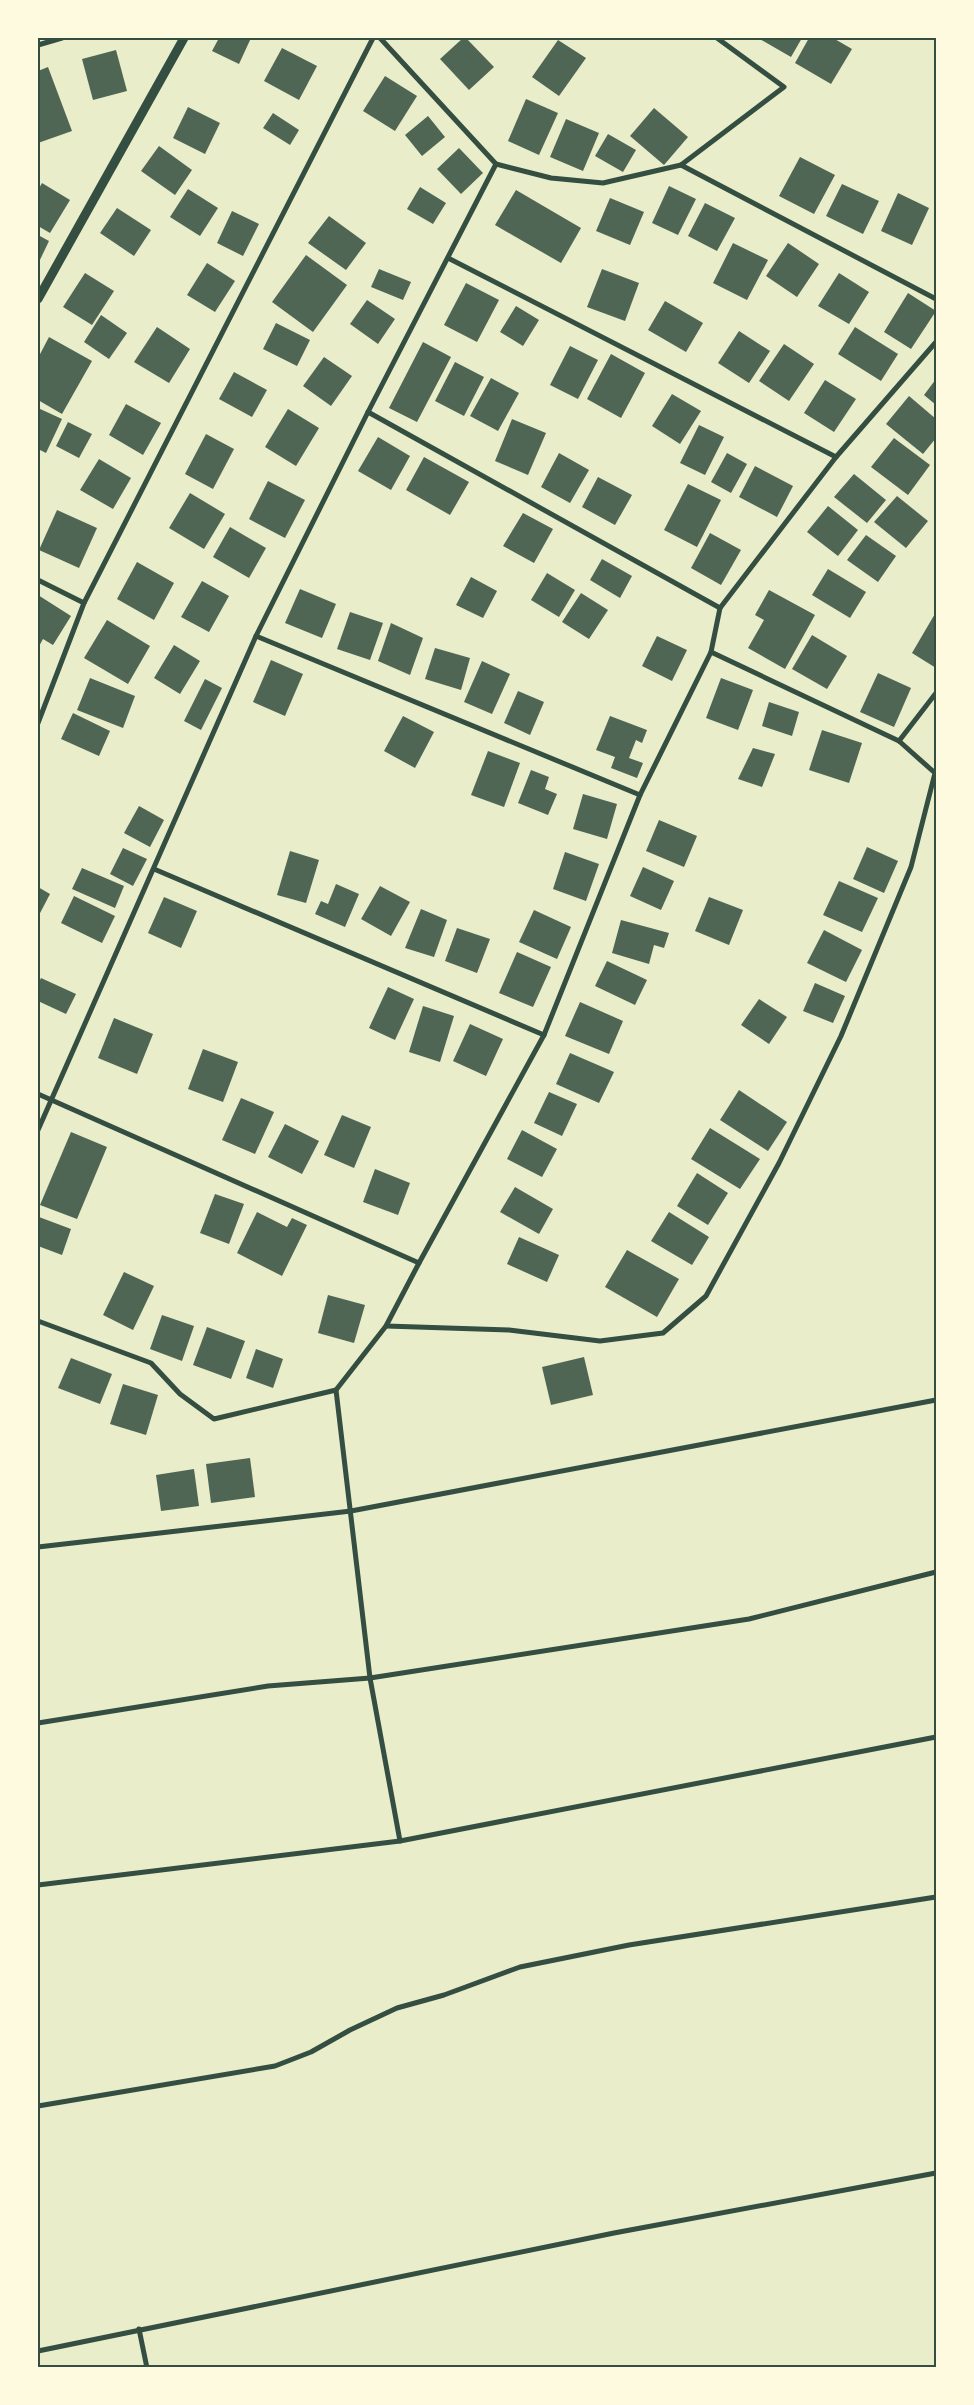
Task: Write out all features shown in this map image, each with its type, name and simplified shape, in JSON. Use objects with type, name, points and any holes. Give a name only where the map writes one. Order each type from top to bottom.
[{"type":"street","points":[[38,44],[62,38]]},
{"type":"street","points":[[39,294],[184,38]]},
{"type":"street","points":[[38,723],[84,603],[373,38]]},
{"type":"street","points":[[380,38],[496,164],[551,178],[602,183],[680,165],[784,87],[716,38]]},
{"type":"street","points":[[38,1130],[49,1100],[154,869],[256,636],[368,412],[496,164]]},
{"type":"street","points":[[680,165],[936,299]]},
{"type":"street","points":[[448,258],[836,457]]},
{"type":"street","points":[[38,1321],[150,1363],[180,1394],[214,1419],[336,1390],[386,1326],[544,1035],[640,795],[711,652],[720,608],[836,457],[936,342]]},
{"type":"street","points":[[368,412],[720,608]]},
{"type":"street","points":[[38,580],[84,603]]},
{"type":"street","points":[[256,636],[640,795]]},
{"type":"street","points":[[386,1326],[509,1330],[600,1340],[663,1332],[706,1296],[779,1163],[841,1036],[910,867],[935,773],[898,740],[711,652]]},
{"type":"street","points":[[898,740],[936,693]]},
{"type":"street","points":[[154,869],[544,1035]]},
{"type":"street","points":[[38,1094],[419,1263]]},
{"type":"street","points":[[336,1390],[370,1678],[400,1841]]},
{"type":"street","points":[[38,1548],[351,1511],[936,1400]]},
{"type":"street","points":[[38,1723],[268,1686],[370,1678],[748,1619],[936,1572]]},
{"type":"street","points":[[38,1885],[400,1841],[936,1737]]},
{"type":"street","points":[[38,2106],[275,2066],[312,2052],[350,2030],[397,2008],[444,1995],[520,1967],[629,1945],[936,1897]]},
{"type":"street","points":[[38,2350],[604,2235],[936,2173]]},
{"type":"street","points":[[139,2329],[146,2368]]},
{"type":"building","points":[[219,38],[251,38],[239,64],[212,51]]},
{"type":"building","points":[[463,38],[466,38],[494,67],[469,90],[440,59]]},
{"type":"building","points":[[758,38],[802,38],[791,57]]},
{"type":"building","points":[[809,38],[833,38],[852,49],[831,84],[795,63]]},
{"type":"building","points":[[558,40],[586,58],[559,96],[532,77]]},
{"type":"building","points":[[282,48],[317,66],[299,100],[264,81]]},
{"type":"building","points":[[116,50],[127,91],[93,100],[82,59]]},
{"type":"building","points":[[48,67],[72,131],[38,143],[38,71]]},
{"type":"building","points":[[385,76],[417,96],[395,131],[363,111]]},
{"type":"building","points":[[526,99],[558,113],[539,155],[508,141]]},
{"type":"building","points":[[188,107],[220,123],[205,154],[173,138]]},
{"type":"building","points":[[654,108],[688,137],[664,165],[630,136]]},
{"type":"building","points":[[273,113],[299,130],[290,145],[263,128]]},
{"type":"building","points":[[428,116],[445,137],[422,156],[405,135]]},
{"type":"building","points":[[566,119],[599,133],[583,171],[550,157]]},
{"type":"building","points":[[608,134],[636,150],[623,172],[595,156]]},
{"type":"building","points":[[159,146],[192,170],[175,195],[141,171]]},
{"type":"building","points":[[459,148],[483,173],[461,194],[437,169]]},
{"type":"building","points":[[800,157],[835,175],[814,214],[779,196]]},
{"type":"building","points":[[42,183],[70,200],[50,233],[38,226],[38,190]]},
{"type":"building","points":[[842,184],[879,201],[863,234],[826,216]]},
{"type":"building","points":[[669,186],[696,199],[678,235],[652,223]]},
{"type":"building","points":[[420,187],[446,203],[433,224],[407,209]]},
{"type":"building","points":[[188,189],[218,208],[200,236],[170,217]]},
{"type":"building","points":[[516,190],[581,228],[561,263],[495,225]]},
{"type":"building","points":[[898,193],[929,208],[912,245],[881,231]]},
{"type":"building","points":[[610,198],[644,212],[630,245],[596,231]]},
{"type":"building","points":[[705,203],[735,218],[717,251],[688,236]]},
{"type":"building","points":[[117,208],[151,230],[134,256],[100,233]]},
{"type":"building","points":[[232,211],[259,224],[243,256],[217,243]]},
{"type":"building","points":[[329,216],[366,243],[346,270],[308,243]]},
{"type":"building","points":[[38,235],[49,241],[38,264]]},
{"type":"building","points":[[733,243],[768,260],[747,300],[713,283]]},
{"type":"building","points":[[788,243],[819,264],[797,297],[766,276]]},
{"type":"building","points":[[306,255],[347,285],[313,332],[272,302]]},
{"type":"building","points":[[207,263],[235,281],[215,312],[187,295]]},
{"type":"building","points":[[379,269],[411,282],[403,300],[371,287]]},
{"type":"building","points":[[602,269],[639,283],[625,321],[587,307]]},
{"type":"building","points":[[85,273],[114,291],[92,325],[63,307]]},
{"type":"building","points":[[839,273],[869,292],[849,324],[818,306]]},
{"type":"building","points":[[466,283],[499,300],[477,342],[444,325]]},
{"type":"building","points":[[908,293],[936,311],[911,349],[884,332]]},
{"type":"building","points":[[367,300],[395,319],[378,344],[350,324]]},
{"type":"building","points":[[665,301],[703,323],[686,352],[648,330]]},
{"type":"building","points":[[516,306],[539,320],[523,346],[500,332]]},
{"type":"building","points":[[101,315],[127,333],[109,359],[84,342]]},
{"type":"building","points":[[276,323],[310,340],[297,366],[263,349]]},
{"type":"building","points":[[157,327],[190,349],[169,383],[134,362]]},
{"type":"building","points":[[855,327],[898,354],[881,381],[838,354]]},
{"type":"building","points":[[739,331],[770,351],[749,383],[718,363]]},
{"type":"building","points":[[49,337],[92,361],[62,414],[38,400],[38,358]]},
{"type":"building","points":[[423,342],[451,357],[417,422],[389,408]]},
{"type":"building","points":[[784,344],[814,364],[789,401],[759,381]]},
{"type":"building","points":[[570,346],[598,360],[578,399],[550,385]]},
{"type":"building","points":[[611,354],[645,373],[621,418],[587,399]]},
{"type":"building","points":[[324,357],[352,376],[331,406],[303,386]]},
{"type":"building","points":[[455,362],[484,377],[464,416],[435,401]]},
{"type":"building","points":[[234,372],[267,390],[252,417],[219,399]]},
{"type":"building","points":[[491,378],[519,393],[498,431],[470,416]]},
{"type":"building","points":[[936,379],[936,405],[924,395]]},
{"type":"building","points":[[825,380],[856,399],[834,432],[804,413]]},
{"type":"building","points":[[672,394],[701,411],[680,444],[652,426]]},
{"type":"building","points":[[909,396],[936,419],[936,438],[923,454],[886,424]]},
{"type":"building","points":[[126,404],[161,423],[143,455],[109,435]]},
{"type":"building","points":[[38,408],[62,419],[46,453],[38,449]]},
{"type":"building","points":[[288,409],[319,428],[296,466],[265,447]]},
{"type":"building","points":[[512,419],[546,433],[528,475],[495,461]]},
{"type":"building","points":[[68,422],[92,434],[79,458],[56,446]]},
{"type":"building","points":[[699,425],[724,437],[705,475],[680,463]]},
{"type":"building","points":[[206,434],[234,449],[213,489],[185,474]]},
{"type":"building","points":[[378,437],[410,456],[391,490],[358,471]]},
{"type":"building","points":[[894,438],[930,465],[908,495],[871,467]]},
{"type":"building","points":[[559,453],[589,470],[570,503],[541,487]]},
{"type":"building","points":[[727,453],[747,464],[731,493],[711,482]]},
{"type":"building","points":[[424,457],[469,482],[450,515],[406,490]]},
{"type":"building","points":[[99,459],[131,478],[113,509],[80,490]]},
{"type":"building","points":[[755,466],[793,486],[777,517],[739,497]]},
{"type":"building","points":[[854,474],[886,500],[867,523],[834,497]]},
{"type":"building","points":[[598,477],[632,495],[615,525],[582,507]]},
{"type":"building","points":[[268,481],[305,500],[285,538],[249,519]]},
{"type":"building","points":[[688,484],[721,500],[697,547],[664,530]]},
{"type":"building","points":[[190,493],[225,514],[204,549],[169,528]]},
{"type":"building","points":[[897,496],[928,521],[906,548],[874,522]]},
{"type":"building","points":[[828,506],[858,530],[838,556],[807,532]]},
{"type":"building","points":[[57,510],[97,528],[79,568],[39,550]]},
{"type":"building","points":[[523,513],[553,529],[534,563],[503,546]]},
{"type":"building","points":[[230,527],[266,548],[249,578],[213,557]]},
{"type":"building","points":[[710,533],[741,550],[721,585],[691,568]]},
{"type":"building","points":[[866,535],[896,556],[878,582],[847,560]]},
{"type":"building","points":[[602,559],[632,576],[620,598],[590,580]]},
{"type":"building","points":[[137,562],[174,583],[154,620],[117,599]]},
{"type":"building","points":[[828,569],[866,592],[850,618],[812,595]]},
{"type":"building","points":[[547,573],[575,590],[559,617],[531,600]]},
{"type":"building","points":[[471,577],[497,591],[483,618],[456,605]]},
{"type":"building","points":[[202,581],[229,596],[209,632],[181,617]]},
{"type":"building","points":[[300,589],[336,604],[322,638],[285,623]]},
{"type":"building","points":[[769,590],[815,615],[785,669],[748,648],[764,620],[755,615]]},
{"type":"building","points":[[581,593],[608,610],[589,639],[562,622]]},
{"type":"building","points":[[38,595],[71,616],[53,645],[43,639],[38,648]]},
{"type":"building","points":[[350,612],[383,623],[370,660],[337,649]]},
{"type":"building","points":[[936,612],[936,668],[912,653]]},
{"type":"building","points":[[107,620],[150,646],[128,684],[84,658]]},
{"type":"building","points":[[391,623],[423,638],[410,675],[378,661]]},
{"type":"building","points":[[812,635],[847,656],[827,689],[792,669]]},
{"type":"building","points":[[657,636],[687,650],[672,681],[642,666]]},
{"type":"building","points":[[174,645],[200,661],[180,694],[154,678]]},
{"type":"building","points":[[435,648],[470,658],[461,690],[425,679]]},
{"type":"building","points":[[271,660],[303,674],[285,716],[253,702]]},
{"type":"building","points":[[482,661],[510,674],[492,714],[464,702]]},
{"type":"building","points":[[878,673],[911,688],[894,727],[860,712]]},
{"type":"building","points":[[90,678],[135,696],[123,728],[77,710]]},
{"type":"building","points":[[721,678],[753,690],[738,730],[706,718]]},
{"type":"building","points":[[205,679],[222,688],[201,730],[184,721]]},
{"type":"building","points":[[518,691],[544,702],[530,735],[504,723]]},
{"type":"building","points":[[769,702],[799,712],[792,736],[762,726]]},
{"type":"building","points":[[73,713],[110,731],[99,756],[61,739]]},
{"type":"building","points":[[403,716],[434,732],[415,768],[384,751]]},
{"type":"building","points":[[610,716],[647,730],[642,743],[636,740],[629,758],[643,763],[637,778],[611,768],[615,757],[596,750]]},
{"type":"building","points":[[822,730],[862,743],[849,783],[809,770]]},
{"type":"building","points":[[753,748],[775,754],[762,787],[738,779]]},
{"type":"building","points":[[488,751],[520,763],[504,807],[471,795]]},
{"type":"building","points":[[531,770],[549,777],[545,789],[557,794],[548,815],[518,803]]},
{"type":"building","points":[[583,794],[617,804],[607,839],[573,829]]},
{"type":"building","points":[[139,806],[164,820],[150,847],[124,833]]},
{"type":"building","points":[[659,820],[697,836],[684,867],[646,851]]},
{"type":"building","points":[[867,847],[898,861],[884,893],[853,879]]},
{"type":"building","points":[[123,848],[147,859],[133,886],[110,874]]},
{"type":"building","points":[[290,851],[319,860],[306,903],[277,895]]},
{"type":"building","points":[[565,852],[599,864],[586,901],[553,889]]},
{"type":"building","points":[[643,867],[674,881],[661,910],[630,896]]},
{"type":"building","points":[[82,868],[124,886],[115,908],[72,889]]},
{"type":"building","points":[[839,881],[878,898],[862,932],[823,915]]},
{"type":"building","points":[[336,884],[359,894],[345,927],[315,914],[321,901],[328,904]]},
{"type":"building","points":[[380,886],[410,902],[391,936],[361,919]]},
{"type":"building","points":[[38,887],[50,894],[38,917]]},
{"type":"building","points":[[74,896],[115,916],[102,943],[61,923]]},
{"type":"building","points":[[164,897],[197,911],[181,948],[148,933]]},
{"type":"building","points":[[709,897],[743,910],[729,945],[695,931]]},
{"type":"building","points":[[421,909],[447,920],[434,957],[405,948]]},
{"type":"building","points":[[534,910],[571,927],[557,959],[519,942]]},
{"type":"building","points":[[621,920],[669,933],[664,948],[654,945],[649,964],[612,953]]},
{"type":"building","points":[[457,928],[490,939],[477,973],[445,961]]},
{"type":"building","points":[[824,930],[862,950],[846,982],[807,963]]},
{"type":"building","points":[[517,952],[551,967],[533,1007],[499,993]]},
{"type":"building","points":[[607,961],[647,980],[635,1005],[595,986]]},
{"type":"building","points":[[41,978],[76,994],[66,1014],[38,1001],[38,984]]},
{"type":"building","points":[[815,983],[845,996],[833,1023],[803,1011]]},
{"type":"building","points":[[388,987],[414,999],[395,1040],[369,1028]]},
{"type":"building","points":[[759,999],[787,1017],[769,1044],[741,1025]]},
{"type":"building","points":[[580,1002],[623,1021],[609,1054],[565,1036]]},
{"type":"building","points":[[423,1006],[454,1016],[440,1062],[409,1052]]},
{"type":"building","points":[[114,1018],[153,1034],[137,1074],[98,1058]]},
{"type":"building","points":[[470,1024],[503,1039],[486,1076],[453,1061]]},
{"type":"building","points":[[203,1049],[238,1062],[223,1102],[188,1089]]},
{"type":"building","points":[[570,1053],[614,1072],[599,1103],[556,1084]]},
{"type":"building","points":[[739,1090],[787,1122],[768,1151],[720,1120]]},
{"type":"building","points":[[549,1092],[577,1104],[562,1136],[534,1123]]},
{"type":"building","points":[[241,1098],[274,1112],[255,1154],[222,1140]]},
{"type":"building","points":[[342,1115],[371,1127],[354,1168],[324,1155]]},
{"type":"building","points":[[285,1124],[319,1141],[302,1174],[268,1157]]},
{"type":"building","points":[[710,1128],[760,1159],[740,1189],[691,1159]]},
{"type":"building","points":[[522,1130],[557,1149],[542,1177],[507,1159]]},
{"type":"building","points":[[71,1132],[107,1147],[77,1219],[40,1205]]},
{"type":"building","points":[[375,1169],[410,1183],[398,1215],[363,1202]]},
{"type":"building","points":[[697,1173],[728,1193],[708,1225],[677,1206]]},
{"type":"building","points":[[515,1187],[553,1209],[539,1234],[500,1212]]},
{"type":"building","points":[[215,1194],[244,1204],[229,1244],[200,1233]]},
{"type":"building","points":[[257,1212],[287,1227],[292,1218],[307,1225],[282,1276],[237,1253]]},
{"type":"building","points":[[669,1212],[709,1237],[692,1265],[651,1241]]},
{"type":"building","points":[[39,1217],[71,1229],[62,1255],[38,1246]]},
{"type":"building","points":[[519,1237],[559,1255],[547,1282],[507,1264]]},
{"type":"building","points":[[627,1250],[679,1279],[657,1317],[605,1287]]},
{"type":"building","points":[[124,1272],[154,1286],[133,1330],[103,1315]]},
{"type":"building","points":[[328,1295],[365,1305],[354,1343],[318,1333]]},
{"type":"building","points":[[162,1315],[194,1326],[182,1361],[150,1349]]},
{"type":"building","points":[[207,1327],[245,1341],[231,1379],[193,1365]]},
{"type":"building","points":[[256,1349],[283,1359],[273,1388],[246,1378]]},
{"type":"building","points":[[584,1357],[593,1395],[551,1405],[542,1367]]},
{"type":"building","points":[[71,1358],[112,1374],[100,1404],[58,1388]]},
{"type":"building","points":[[123,1384],[158,1395],[146,1435],[110,1424]]},
{"type":"building","points":[[250,1458],[255,1497],[211,1503],[206,1464]]},
{"type":"building","points":[[194,1469],[199,1506],[161,1511],[156,1475]]}]
